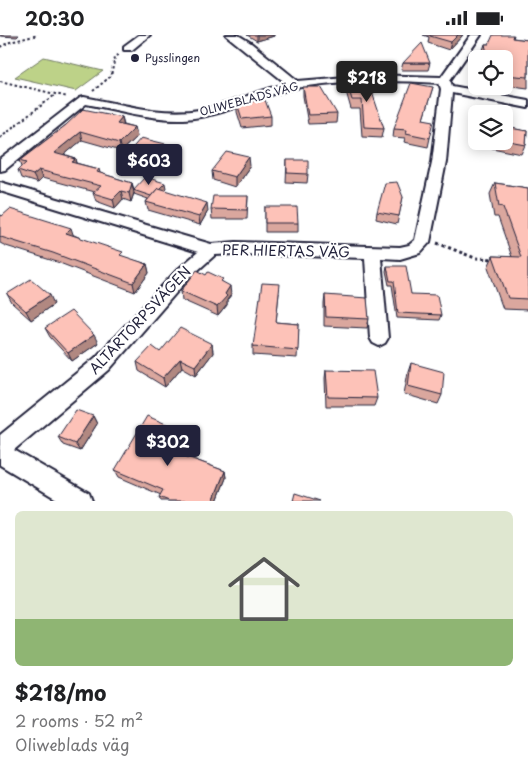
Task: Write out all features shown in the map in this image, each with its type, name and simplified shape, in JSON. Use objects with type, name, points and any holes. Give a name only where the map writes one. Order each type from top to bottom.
[{"type":"street","points":[[128,48],[145,35]]},
{"type":"street","points":[[231,35],[247,45],[296,85]]},
{"type":"street","points":[[423,237],[440,148],[445,84],[476,35]]},
{"type":"street","name":"OLIWEBLADS VÄG","points":[[84,99],[145,112],[185,115],[214,110],[265,92],[296,85],[362,79],[445,84],[528,104]]},
{"type":"street","points":[[0,167],[84,99]]},
{"type":"street","name":"PER HIERTAS VÄG","points":[[0,186],[212,250],[236,248],[400,253],[414,249],[422,242],[423,237]]},
{"type":"street","name":"ALTARTORPSVÄGEN","points":[[0,448],[102,364],[182,275],[212,250]]},
{"type":"street","points":[[373,252],[379,338]]},
{"type":"street","points":[[0,453],[81,501]]},
{"type":"path","points":[[0,47],[10,42],[38,35]]},
{"type":"path","points":[[0,81],[55,95],[84,99],[111,76],[115,57],[128,48]]},
{"type":"path","points":[[0,137],[55,95]]},
{"type":"path","points":[[423,237],[475,258],[502,260]]},
{"type":"green space","points":[[44,57],[103,71],[76,91],[15,77]]},
{"type":"building","points":[[430,35],[458,35],[451,42]]},
{"type":"building","points":[[493,35],[513,35],[512,38],[528,40],[528,77],[513,76],[513,50],[486,50],[485,44],[489,44]]},
{"type":"building","points":[[422,43],[430,63],[403,63]]},
{"type":"building","points":[[366,74],[384,128],[364,127],[362,100],[352,100],[348,86],[361,86],[360,75]]},
{"type":"building","points":[[411,83],[433,87],[423,119],[434,121],[430,138],[406,133],[407,129],[394,128]]},
{"type":"building","points":[[303,87],[321,87],[337,114],[308,115]]},
{"type":"building","points":[[265,100],[271,116],[242,119],[237,103]]},
{"type":"building","points":[[83,109],[122,117],[117,123],[135,127],[119,143],[80,132],[54,153],[76,159],[72,162],[99,169],[97,172],[132,183],[129,193],[121,191],[113,199],[93,193],[101,186],[39,170],[33,175],[18,170],[27,162],[20,160],[66,125]]},
{"type":"building","points":[[513,129],[527,131],[526,145],[513,143]]},
{"type":"building","points":[[141,138],[178,147],[167,161],[129,152]]},
{"type":"building","points":[[227,152],[249,157],[235,177],[212,171]]},
{"type":"building","points":[[287,160],[308,160],[308,174],[287,173]]},
{"type":"building","points":[[145,177],[165,183],[151,196],[133,190]]},
{"type":"building","points":[[397,182],[403,197],[399,216],[377,212],[385,183]]},
{"type":"building","points":[[495,183],[528,188],[528,299],[508,298],[493,256],[521,257],[503,207],[499,206]]},
{"type":"building","points":[[158,188],[207,203],[199,217],[146,202]]},
{"type":"building","points":[[213,196],[248,196],[247,210],[211,209]]},
{"type":"building","points":[[265,207],[297,207],[298,223],[265,223]]},
{"type":"building","points":[[10,209],[71,228],[66,233],[123,252],[120,255],[147,264],[133,283],[53,253],[1,237],[0,215],[2,216]]},
{"type":"building","points":[[387,266],[406,266],[411,294],[437,295],[441,315],[398,313],[394,281],[390,281]]},
{"type":"building","points":[[197,270],[206,275],[208,272],[223,279],[221,281],[230,286],[225,294],[227,296],[217,307],[181,291]]},
{"type":"building","points":[[31,279],[50,295],[26,311],[7,294]]},
{"type":"building","points":[[262,283],[280,284],[276,322],[299,324],[298,350],[253,346]]},
{"type":"building","points":[[325,295],[367,298],[369,319],[326,317]]},
{"type":"building","points":[[71,311],[94,335],[68,353],[45,328]]},
{"type":"building","points":[[180,328],[212,344],[195,366],[180,359],[163,378],[137,362],[152,346],[160,352]]},
{"type":"building","points":[[411,363],[444,372],[442,395],[408,386]]},
{"type":"building","points":[[326,370],[373,371],[377,398],[328,397]]},
{"type":"building","points":[[76,410],[93,416],[75,444],[58,437]]},
{"type":"building","points":[[147,416],[171,426],[160,447],[225,471],[213,501],[169,501],[159,497],[163,490],[115,470]]},
{"type":"building","points":[[295,493],[320,501],[293,501]]},
{"type":"place","name":"Pysslingen","points":[[135,58]]}]
